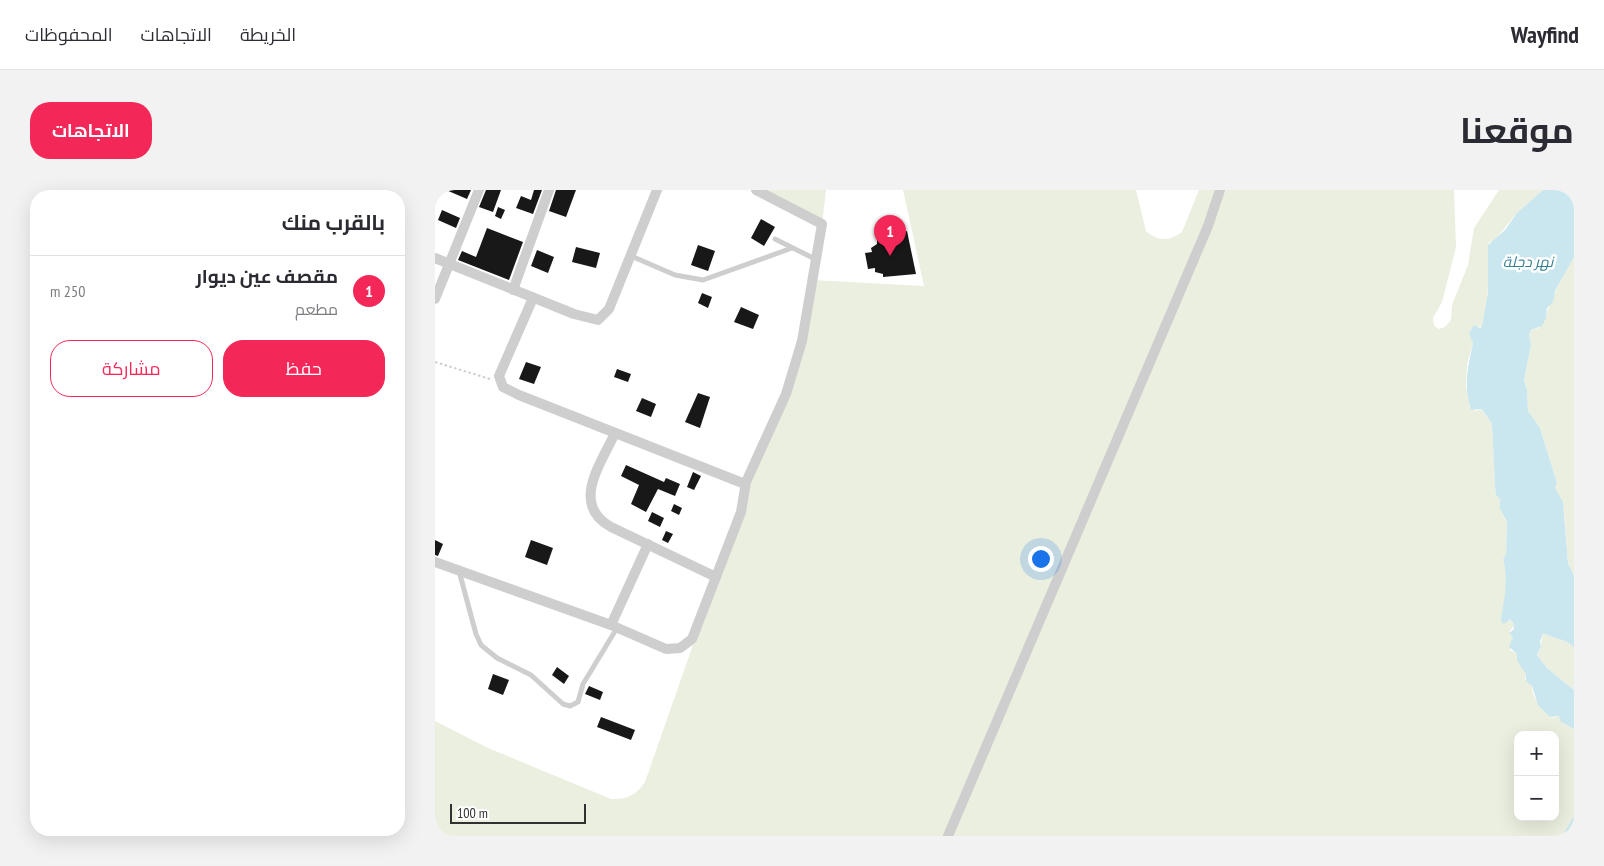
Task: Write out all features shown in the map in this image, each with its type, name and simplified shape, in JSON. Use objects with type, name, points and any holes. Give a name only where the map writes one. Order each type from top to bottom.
[{"type":"street","points":[[435,299],[479,190]]},
{"type":"street","points":[[513,290],[549,190]]},
{"type":"street","points":[[435,258],[588,319],[598,320],[609,309],[657,190]]},
{"type":"street","points":[[435,562],[614,627],[666,649],[684,646],[695,636],[741,512],[745,484],[781,409],[791,377],[802,341],[822,224],[756,190]]},
{"type":"street","points":[[948,836],[1208,226],[1220,190]]},
{"type":"street","points":[[533,298],[501,372],[500,384],[519,395],[745,484]]},
{"type":"street","points":[[615,433],[591,486],[591,506],[596,516],[605,523],[716,577]]},
{"type":"street","points":[[614,627],[648,544]]},
{"type":"lane","points":[[775,240],[816,260]]},
{"type":"lane","points":[[631,256],[675,275],[703,280],[792,248]]},
{"type":"lane","points":[[459,571],[476,634],[481,645],[497,658],[531,675],[565,705],[573,705],[579,700],[583,684],[614,627]]},
{"type":"path","points":[[435,362],[500,384]]},
{"type":"green space","points":[[756,190],[826,190],[822,224]]},
{"type":"green space","points":[[903,190],[1136,190],[1146,231],[1159,239],[1169,239],[1182,232],[1199,190],[1454,190],[1456,247],[1442,302],[1433,318],[1434,326],[1439,329],[1445,327],[1451,320],[1452,305],[1468,265],[1474,228],[1499,190],[1543,190],[1517,213],[1494,241],[1489,242],[1488,254],[1490,258],[1486,304],[1482,326],[1470,330],[1473,343],[1467,364],[1466,386],[1470,408],[1476,411],[1482,409],[1492,424],[1496,495],[1500,499],[1500,509],[1507,523],[1506,555],[1503,559],[1506,572],[1506,593],[1502,612],[1507,621],[1513,621],[1514,626],[1509,632],[1513,637],[1510,650],[1517,654],[1526,674],[1525,679],[1532,686],[1539,704],[1552,718],[1559,716],[1563,723],[1574,729],[1574,836],[435,836],[435,721],[488,748],[611,799],[622,799],[635,793],[642,787],[744,499],[780,409],[812,280],[924,286]]},
{"type":"green space","points":[[1574,257],[1574,576],[1568,563],[1564,511],[1555,488],[1557,483],[1540,428],[1528,411],[1527,390],[1524,380],[1531,345],[1529,335],[1531,330],[1539,328],[1546,318],[1557,288]]},
{"type":"green space","points":[[1543,633],[1574,647],[1574,690],[1547,668],[1537,655],[1540,650]]},
{"type":"water","name":"نهر دجلة","points":[[1543,190],[1574,190],[1574,257],[1555,291],[1553,302],[1547,308],[1546,318],[1542,326],[1531,330],[1529,335],[1531,345],[1524,380],[1527,390],[1528,411],[1540,428],[1557,483],[1555,488],[1563,502],[1568,563],[1574,576],[1574,647],[1543,633],[1540,642],[1541,647],[1537,655],[1547,668],[1574,690],[1574,729],[1561,722],[1559,716],[1550,717],[1538,705],[1532,686],[1526,681],[1526,674],[1517,661],[1517,654],[1509,647],[1513,637],[1509,633],[1514,629],[1513,622],[1510,620],[1503,624],[1501,620],[1506,575],[1503,559],[1506,555],[1507,522],[1500,509],[1500,499],[1496,495],[1492,424],[1482,409],[1471,410],[1467,392],[1467,376],[1473,343],[1469,333],[1474,325],[1480,328],[1482,326],[1488,292],[1488,245],[1505,230],[1517,213]]},
{"type":"building","points":[[446,190],[471,190],[467,199]]},
{"type":"building","points":[[486,190],[501,190],[493,212],[479,207]]},
{"type":"building","points":[[534,190],[542,190],[533,214],[516,208],[521,196],[531,200]]},
{"type":"building","points":[[556,190],[576,190],[566,217],[549,211]]},
{"type":"building","points":[[498,207],[505,210],[501,219],[495,216]]},
{"type":"building","points":[[442,210],[460,218],[456,228],[438,220]]},
{"type":"building","points":[[761,219],[775,227],[764,246],[751,238]]},
{"type":"building","points":[[487,228],[523,242],[509,280],[458,260],[462,251],[476,257]]},
{"type":"building","points":[[907,231],[916,274],[883,277],[883,274],[875,272],[875,268],[868,269],[865,253],[872,252],[871,248],[877,244],[877,240]]},
{"type":"building","points":[[698,245],[715,251],[708,271],[691,265]]},
{"type":"building","points":[[576,247],[600,253],[596,268],[572,262]]},
{"type":"building","points":[[537,250],[554,257],[548,273],[531,266]]},
{"type":"building","points":[[702,293],[712,297],[708,308],[698,303]]},
{"type":"building","points":[[741,307],[759,315],[753,329],[734,322]]},
{"type":"building","points":[[526,362],[541,367],[534,384],[519,379]]},
{"type":"building","points":[[617,369],[631,374],[628,382],[614,377]]},
{"type":"building","points":[[698,393],[710,397],[700,428],[685,422]]},
{"type":"building","points":[[642,398],[656,404],[651,417],[636,411]]},
{"type":"building","points":[[626,465],[664,482],[666,478],[680,484],[675,496],[658,489],[646,512],[631,504],[639,485],[621,476]]},
{"type":"building","points":[[693,472],[701,476],[694,490],[687,487]]},
{"type":"building","points":[[674,504],[682,508],[679,515],[671,511]]},
{"type":"building","points":[[652,512],[664,518],[660,527],[648,521]]},
{"type":"building","points":[[666,531],[673,534],[668,543],[662,540]]},
{"type":"building","points":[[435,540],[443,544],[438,556],[435,555]]},
{"type":"building","points":[[531,540],[553,548],[547,565],[525,557]]},
{"type":"building","points":[[557,667],[569,676],[564,684],[552,675]]},
{"type":"building","points":[[493,674],[509,680],[503,695],[488,689]]},
{"type":"building","points":[[589,686],[603,692],[600,700],[585,694]]},
{"type":"building","points":[[601,717],[635,730],[631,740],[597,727]]},
{"type":"waterway","points":[[1564,836],[1574,818]]},
{"type":"place","name":"مقصف عين ديوار","points":[[890,256]]}]
